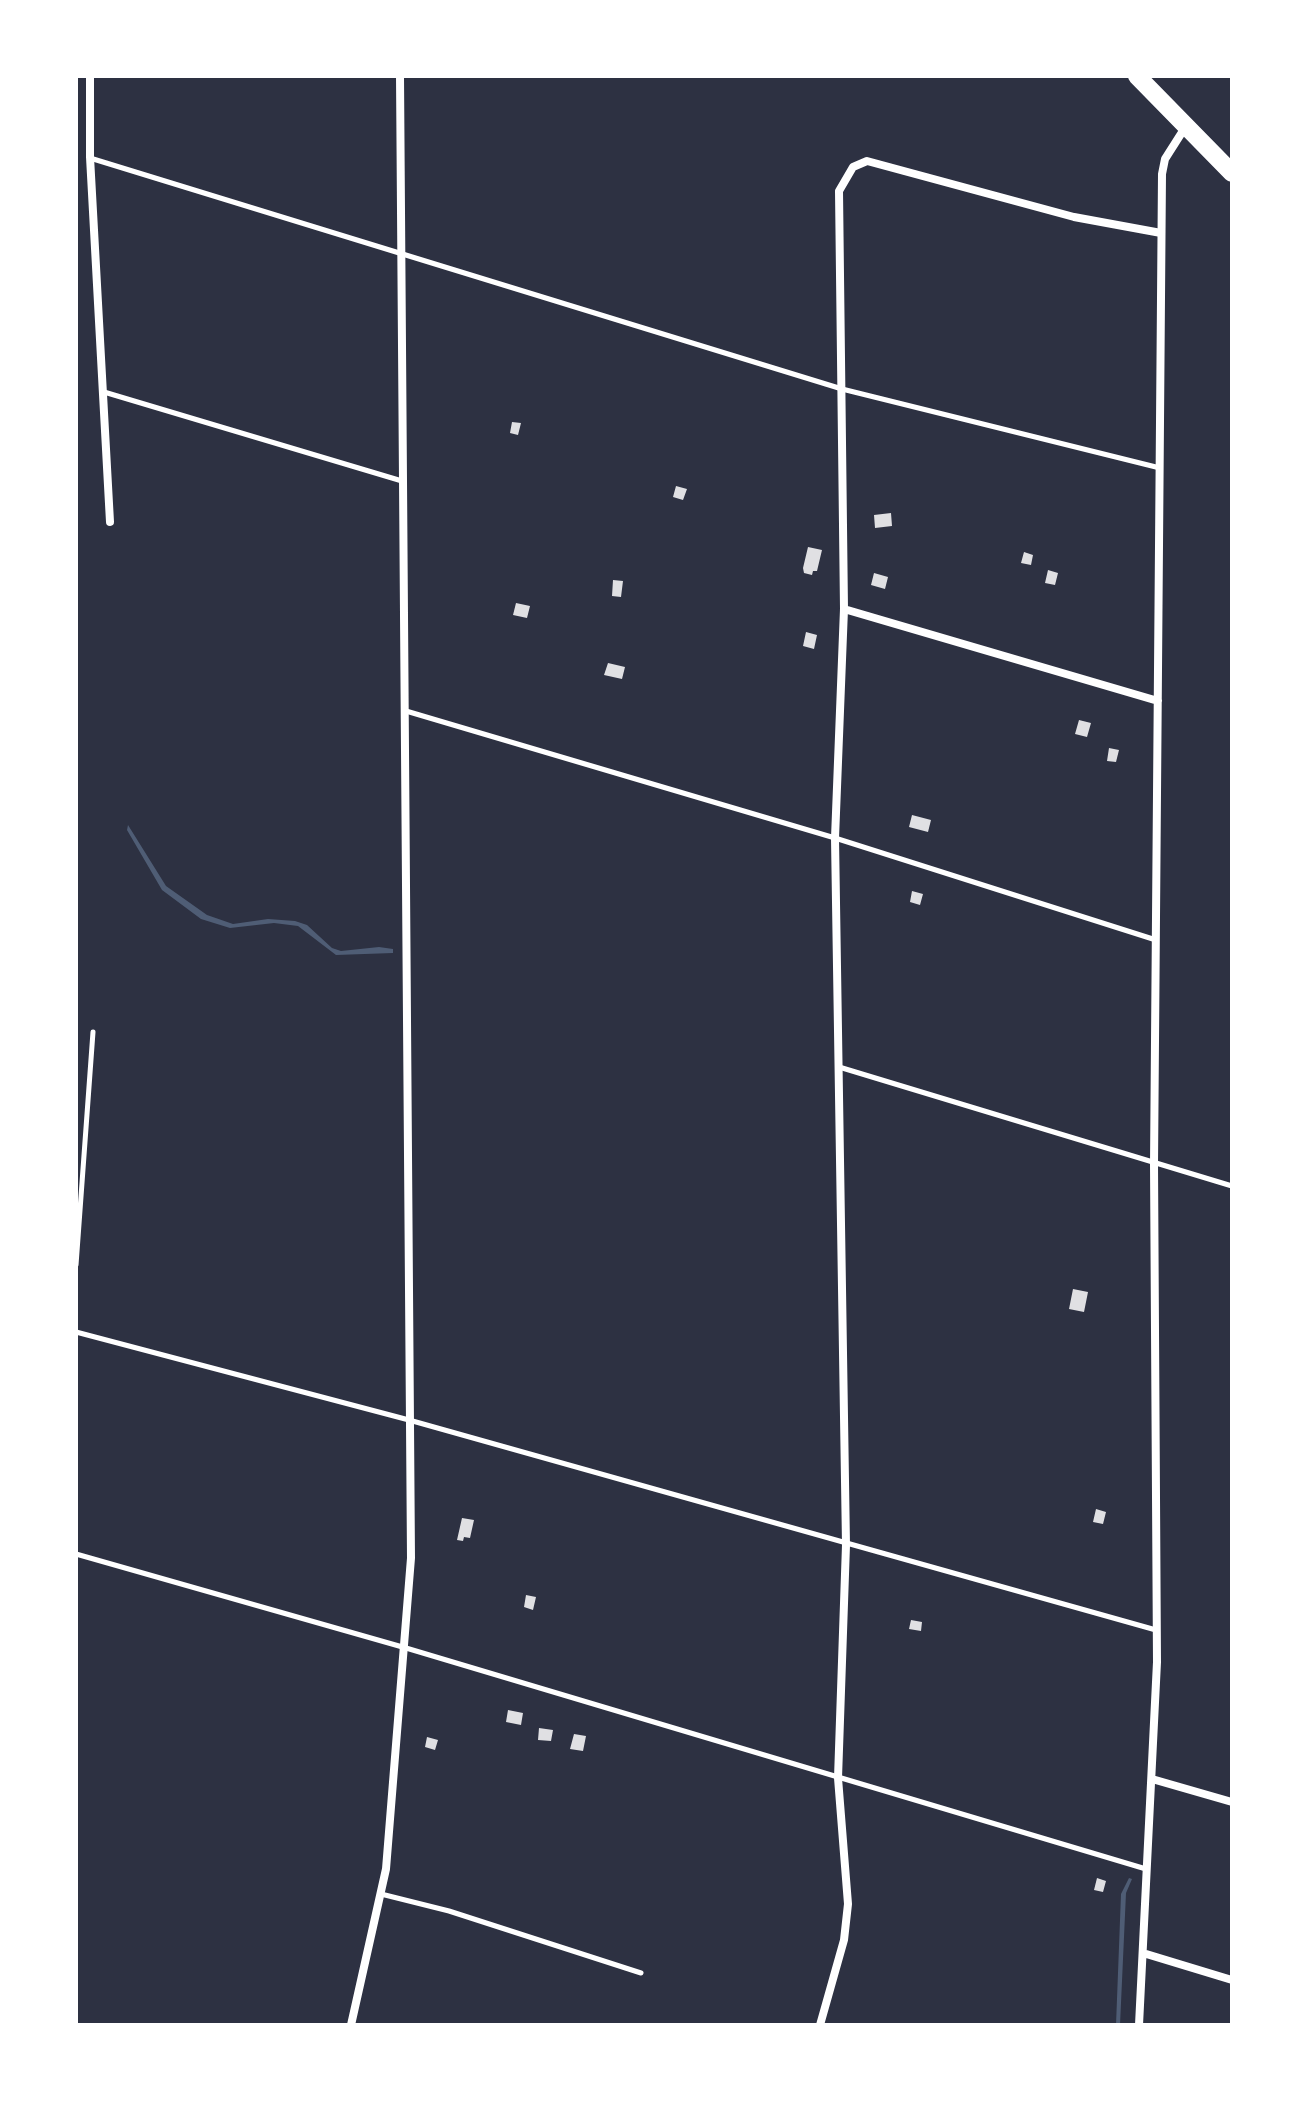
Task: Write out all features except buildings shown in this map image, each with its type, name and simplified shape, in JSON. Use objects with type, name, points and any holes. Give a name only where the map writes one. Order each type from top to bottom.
[{"type":"highway","points":[[1137,76],[1232,173]]},
{"type":"street","points":[[90,76],[90,157],[110,522]]},
{"type":"street","points":[[351,2025],[386,1869],[411,1558],[400,76]]},
{"type":"street","points":[[1139,2025],[1152,1779],[1156,1630],[1154,1164],[1161,233],[1164,166],[1186,126]]},
{"type":"street","points":[[820,2025],[844,1940],[848,1904],[838,1778],[846,1545],[835,838],[844,609],[839,191],[853,167],[867,161],[1074,217],[1161,233]]},
{"type":"street","points":[[844,609],[1158,701]]},
{"type":"street","points":[[1152,1779],[1232,1802]]},
{"type":"street","points":[[1143,1953],[1232,1980]]},
{"type":"lane","points":[[90,157],[842,389],[1161,468]]},
{"type":"lane","points":[[104,392],[403,482]]},
{"type":"lane","points":[[405,711],[835,838],[1156,940]]},
{"type":"lane","points":[[76,1265],[93,1032]]},
{"type":"lane","points":[[839,1067],[1232,1186]]},
{"type":"lane","points":[[76,1332],[409,1420],[1156,1630]]},
{"type":"lane","points":[[76,1554],[406,1648],[1147,1869]]},
{"type":"lane","points":[[380,1894],[449,1911],[641,1973]]},
{"type":"water","points":[[128,825],[166,886],[207,915],[233,924],[268,919],[295,921],[307,925],[332,948],[341,951],[379,947],[393,949],[393,953],[336,955],[298,926],[274,923],[230,928],[201,919],[162,890],[127,830]]},
{"type":"water","points":[[1129,1878],[1132,1879],[1126,1893],[1120,2025],[1116,2025],[1121,1894]]}]
